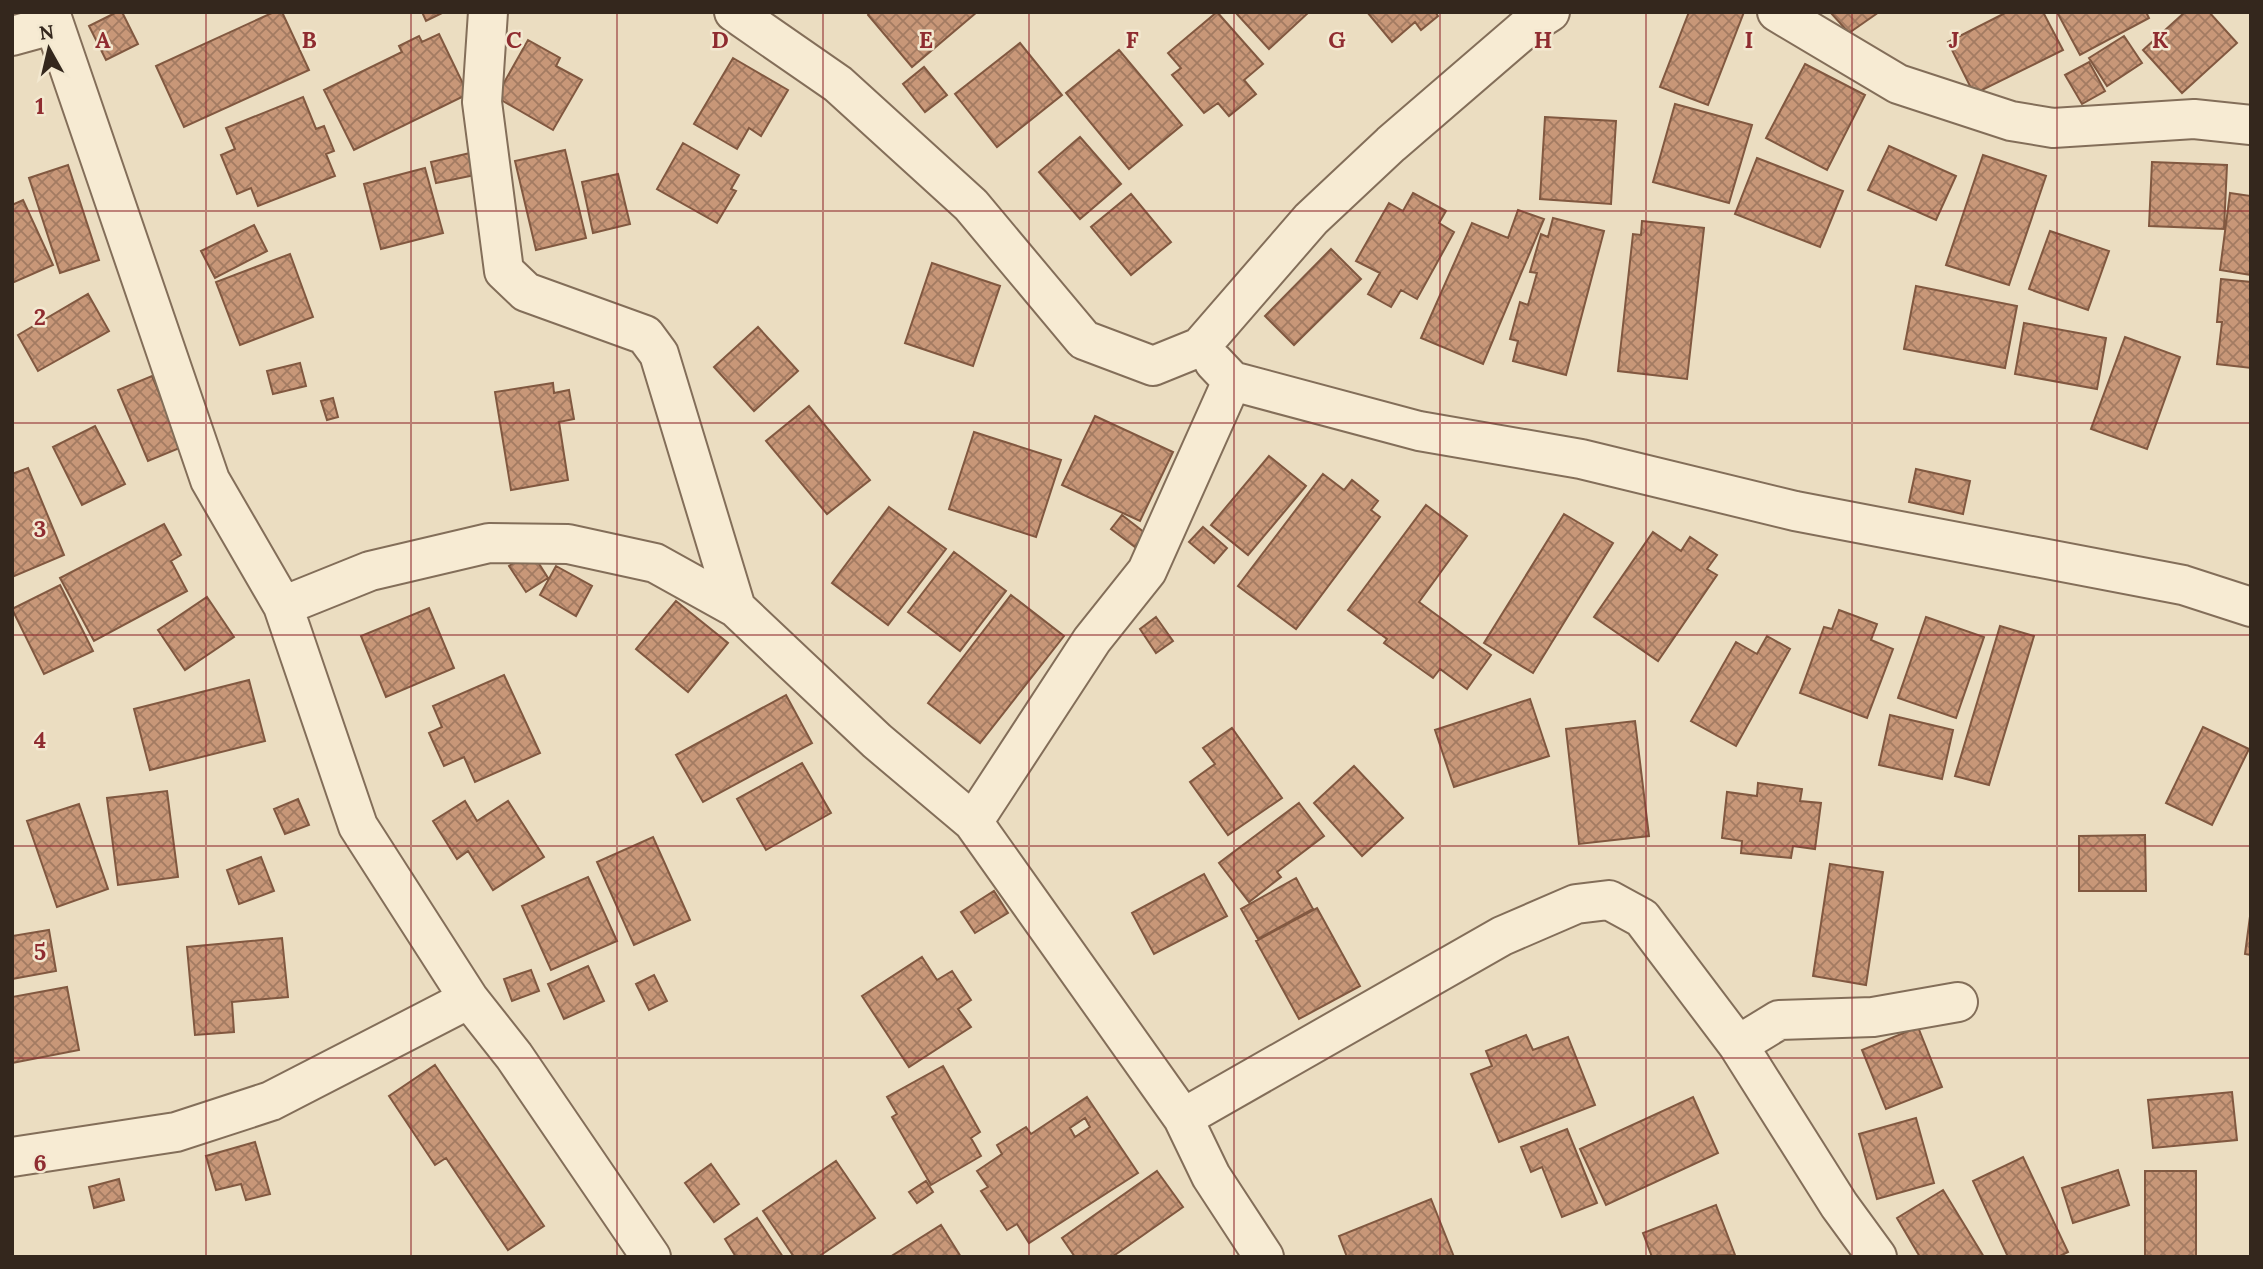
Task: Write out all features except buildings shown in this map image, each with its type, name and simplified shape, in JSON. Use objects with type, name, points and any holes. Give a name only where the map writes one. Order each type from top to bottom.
[{"type":"street","points":[[488,12],[482,102],[504,271],[526,292],[645,335],[659,355],[736,608]]},
{"type":"street","points":[[734,12],[838,84],[971,205],[1084,340],[1153,366],[1200,347],[1321,210],[1391,144],[1528,26],[1550,12]]},
{"type":"street","points":[[1777,12],[1898,84],[2011,121],[2053,128],[2194,119],[2251,125]]},
{"type":"street","points":[[12,36],[51,18],[209,480],[283,606],[358,826],[469,999],[514,1056],[651,1257]]},
{"type":"street","points":[[1200,347],[1232,381],[1419,430],[1581,459],[1795,511],[2183,585],[2251,607]]},
{"type":"street","points":[[972,822],[1092,640],[1127,600],[1147,571],[1232,381]]},
{"type":"street","points":[[283,606],[370,571],[489,543],[568,544],[655,563],[736,608],[877,741],[972,822],[1183,1118],[1211,1176],[1264,1257]]},
{"type":"street","points":[[1183,1118],[1502,936],[1576,904],[1609,900],[1642,918],[1738,1045],[1839,1205],[1877,1257]]},
{"type":"street","points":[[12,1157],[176,1132],[271,1101],[469,999]]},
{"type":"street","points":[[1738,1045],[1779,1020],[1873,1017],[1958,1002]]}]
